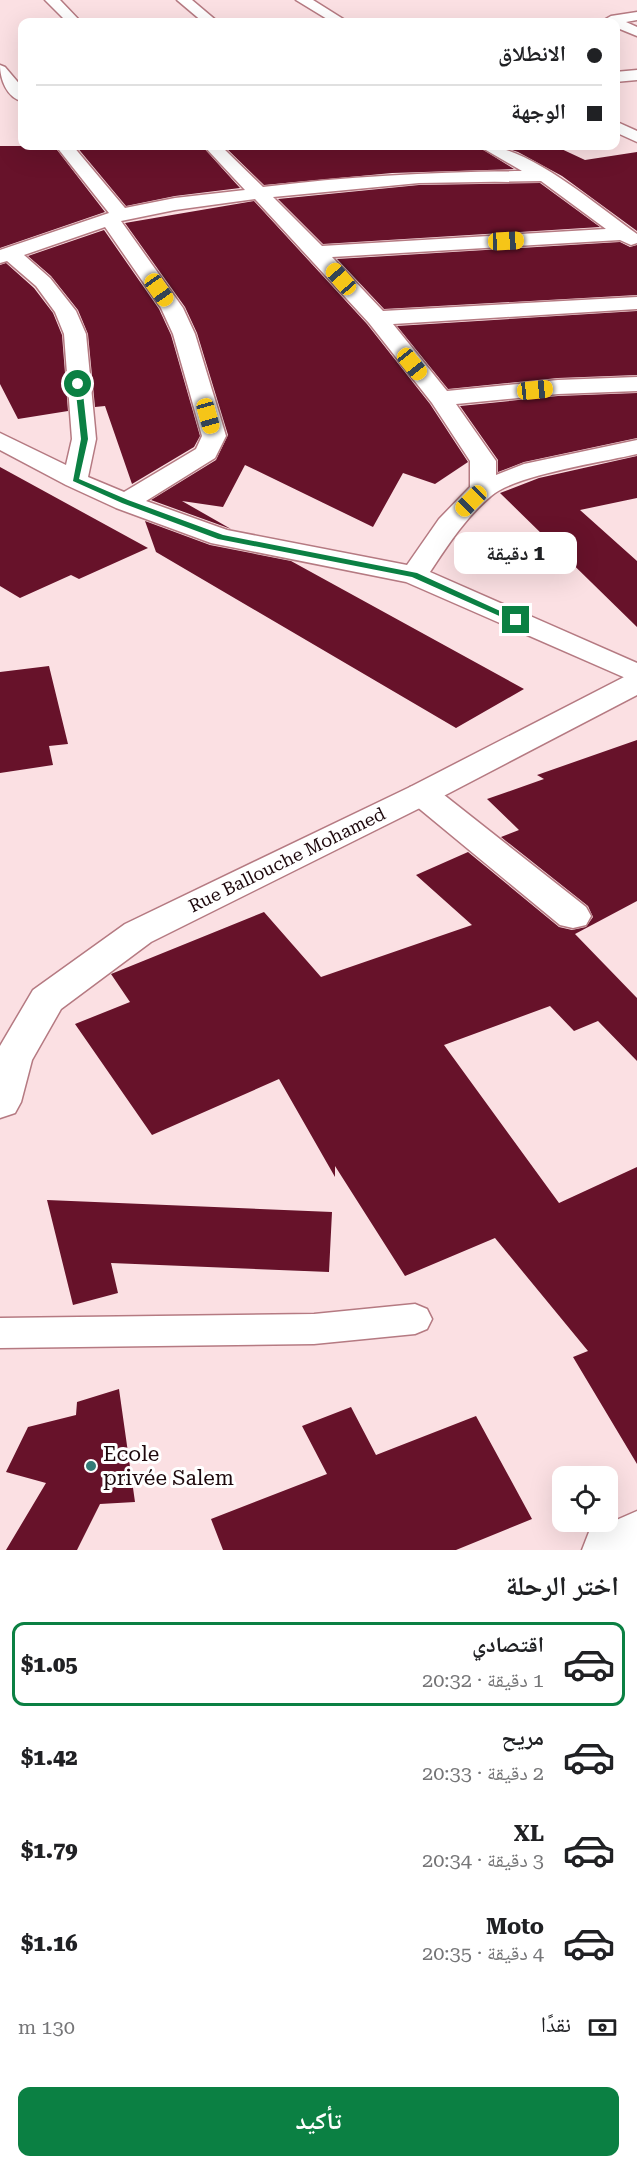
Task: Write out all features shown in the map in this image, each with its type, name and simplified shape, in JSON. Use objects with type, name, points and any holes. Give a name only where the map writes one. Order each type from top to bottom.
[{"type":"street","points":[[52,0],[70,18]]},
{"type":"street","points":[[184,0],[206,18]]},
{"type":"street","points":[[303,0],[334,18]]},
{"type":"street","points":[[620,19],[637,16]]},
{"type":"street","points":[[620,24],[637,32]]},
{"type":"street","points":[[0,68],[18,67]]},
{"type":"street","points":[[0,68],[18,91]]},
{"type":"street","points":[[620,76],[637,75]]},
{"type":"street","points":[[620,128],[637,137]]},
{"type":"street","points":[[67,150],[116,217],[172,308],[184,334],[214,436],[206,453],[125,502]]},
{"type":"street","points":[[216,150],[317,252],[376,318],[441,399],[483,461],[483,489]]},
{"type":"street","points":[[495,150],[545,176],[631,238]]},
{"type":"street","points":[[5,256],[116,217],[175,204],[259,193],[419,178],[545,176]]},
{"type":"street","points":[[317,252],[631,238]]},
{"type":"street","points":[[5,256],[43,282],[65,311],[75,334],[84,439],[75,480]]},
{"type":"street","points":[[376,318],[637,303]]},
{"type":"street","points":[[441,399],[558,387],[637,384]]},
{"type":"street","points":[[0,440],[75,480],[125,502],[221,537],[414,575],[637,674]]},
{"type":"street","points":[[414,575],[447,525],[483,489],[524,472],[637,447]]},
{"type":"street","name":"Rue Ballouche Mohamed","points":[[0,1102],[12,1060],[47,1000],[138,933],[422,794],[637,683]]},
{"type":"street","points":[[422,794],[573,916]]},
{"type":"street","points":[[608,1550],[637,1536]]},
{"type":"lane","points":[[0,1333],[314,1329],[416,1318]]},
{"type":"building","points":[[0,146],[18,146],[18,150],[57,150],[105,212],[0,248]]},
{"type":"building","points":[[79,150],[206,150],[240,188],[175,196],[126,206]]},
{"type":"building","points":[[228,150],[483,150],[514,169],[392,173],[264,185]]},
{"type":"building","points":[[512,150],[564,150],[585,160],[637,152],[637,231],[562,176]]},
{"type":"building","points":[[540,183],[600,227],[323,244],[278,199],[419,185]]},
{"type":"building","points":[[254,201],[367,324],[430,404],[468,462],[435,484],[403,473],[373,527],[245,465],[223,507],[182,501],[231,529],[151,500],[216,460],[228,435],[197,333],[185,307],[125,223]]},
{"type":"building","points":[[104,230],[159,309],[171,335],[200,436],[194,447],[132,484],[105,406],[95,407],[88,334],[78,310],[51,276],[28,256]]},
{"type":"building","points":[[620,242],[630,247],[637,245],[637,295],[384,309],[337,259]]},
{"type":"building","points":[[6,263],[34,288],[53,313],[62,335],[68,411],[18,419],[0,384],[0,265]]},
{"type":"building","points":[[637,311],[637,375],[558,378],[448,389],[397,326]]},
{"type":"building","points":[[637,393],[637,438],[524,462],[498,472],[498,460],[460,406],[558,396]]},
{"type":"building","points":[[637,456],[637,498],[580,510],[637,561],[637,627],[500,493],[539,478]]},
{"type":"building","points":[[0,467],[148,548],[79,579],[71,575],[20,598],[0,586]]},
{"type":"building","points":[[145,521],[210,545],[291,561],[524,689],[456,728],[156,552]]},
{"type":"building","points":[[49,666],[68,744],[49,746],[53,765],[0,773],[0,672]]},
{"type":"building","points":[[637,740],[637,901],[575,934],[637,998],[637,1061],[598,1021],[574,1031],[550,1006],[444,1045],[559,1203],[637,1167],[637,1464],[573,1357],[588,1351],[495,1238],[405,1276],[335,1166],[335,1177],[279,1079],[152,1135],[75,1024],[130,1002],[111,974],[264,912],[321,977],[472,925],[416,875],[468,852],[559,927],[572,930],[586,927],[593,917],[588,906],[501,837],[519,830],[487,799],[544,779],[537,775]]},
{"type":"building","points":[[47,1200],[332,1212],[329,1272],[111,1263],[118,1293],[73,1305]]},
{"type":"building","points":[[119,1389],[135,1502],[100,1504],[77,1550],[6,1550],[46,1483],[6,1472],[28,1427],[76,1415],[77,1402]]},
{"type":"building","points":[[351,1407],[376,1455],[476,1416],[532,1519],[456,1550],[223,1550],[211,1519],[327,1474],[302,1426]]},
{"type":"place","name":"Ecole privée Salem","points":[[91,1466]]},
{"type":"route","points":[[78,384],[84,439],[75,480],[125,502],[221,537],[414,575],[516,620]]}]
